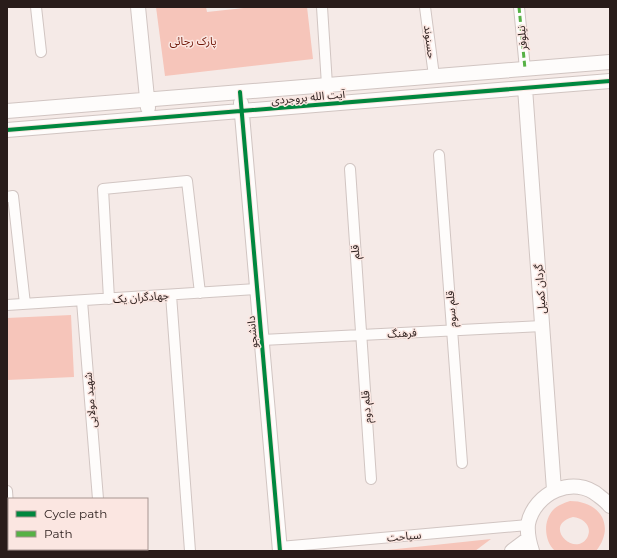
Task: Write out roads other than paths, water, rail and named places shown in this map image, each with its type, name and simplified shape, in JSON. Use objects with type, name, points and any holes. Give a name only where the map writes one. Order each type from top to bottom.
[{"type":"street","points":[[36,7],[41,52]]},
{"type":"street","points":[[138,7],[150,119]]},
{"type":"street","points":[[322,7],[327,85],[330,104]]},
{"type":"street","name":"حسنوند","points":[[425,7],[434,76]]},
{"type":"street","name":"نیلوفر","points":[[519,7],[525,69]]},
{"type":"street","name":"آیت الله بروجردی","points":[[7,110],[610,62]]},
{"type":"street","name":"آیت الله بروجردی","points":[[7,130],[610,81]]},
{"type":"street","name":"گردان کمیل","points":[[526,88],[554,490]]},
{"type":"street","name":"دانشجو","points":[[240,92],[280,549]]},
{"type":"street","name":"قلم سوم","points":[[439,155],[462,463]]},
{"type":"street","name":"قلم","points":[[350,169],[360,335]]},
{"type":"street","points":[[109,299],[103,189],[187,181],[200,293]]},
{"type":"street","points":[[7,197],[13,196],[25,304]]},
{"type":"street","name":"جهادگران یک","points":[[7,305],[257,289]]},
{"type":"street","points":[[171,295],[190,551]]},
{"type":"street","name":"شهید مولایی","points":[[82,300],[98,498]]},
{"type":"street","name":"فرهنگ","points":[[262,340],[542,326]]},
{"type":"street","name":"قلم دوم","points":[[360,335],[371,479]]},
{"type":"street","points":[[512,551],[530,545],[528,524],[533,510],[542,498],[554,490],[569,486],[583,487],[603,492],[610,506]]},
{"type":"street","points":[[7,491],[8,506]]},
{"type":"street","name":"سیاحت","points":[[280,549],[528,524]]},
{"type":"park label","name":"پارک رجائی","points":[[193,41]]}]
